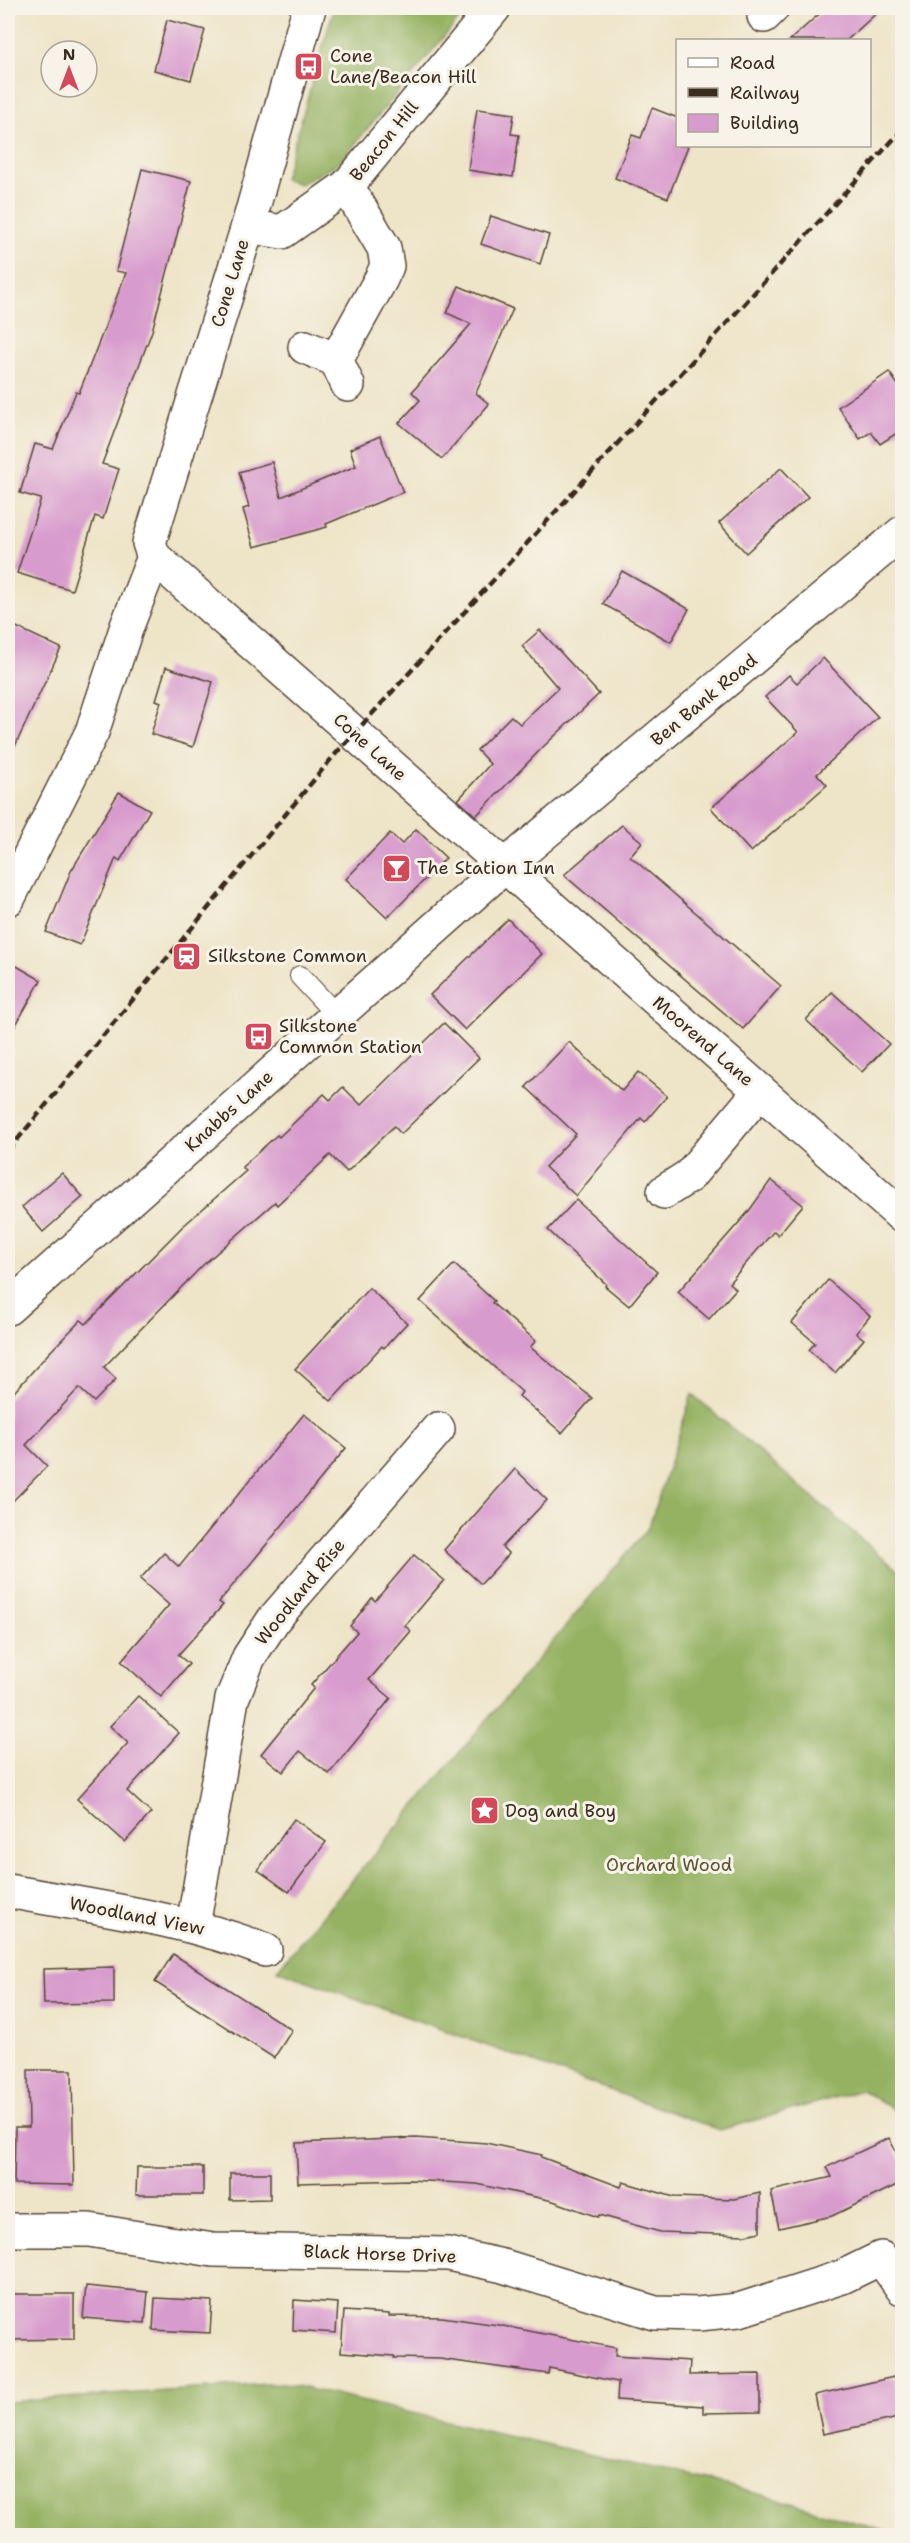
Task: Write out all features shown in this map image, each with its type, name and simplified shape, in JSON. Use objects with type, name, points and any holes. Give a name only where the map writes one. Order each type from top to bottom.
[{"type":"street","name":"Cone Lane","points":[[309,8],[248,226],[149,543],[154,557],[505,866]]},
{"type":"street","name":"Beacon Hill","points":[[248,226],[282,232],[346,186],[494,8]]},
{"type":"street","points":[[305,346],[342,372],[387,266],[384,248],[346,186]]},
{"type":"street","name":"Ben Bank Road","points":[[505,866],[903,533]]},
{"type":"street","name":"Cone Lane","points":[[8,899],[92,732],[127,626],[154,557]]},
{"type":"street","name":"Knabbs Lane","points":[[8,1308],[505,866]]},
{"type":"street","name":"Moorend Lane","points":[[505,866],[903,1216]]},
{"type":"street","points":[[664,1192],[689,1176],[760,1091]]},
{"type":"street","name":"Woodland Rise","points":[[193,1926],[232,1699],[249,1657],[274,1619],[438,1429]]},
{"type":"street","name":"Woodland View","points":[[8,1891],[193,1926],[232,1937],[265,1950]]},
{"type":"street","name":"Black Horse Drive","points":[[8,2230],[89,2230],[213,2250],[448,2254],[503,2266],[655,2313],[698,2314],[739,2310],[842,2277],[892,2251],[903,2288]]},
{"type":"lane","points":[[300,976],[337,1016]]},
{"type":"green space","points":[[334,8],[468,8],[339,163],[300,184],[284,179]]},
{"type":"green space","name":"Orchard Wood","points":[[692,1394],[902,1574],[902,2115],[862,2090],[720,2130],[277,1970],[649,1527]]},
{"type":"green space","points":[[283,2383],[768,2496],[897,2535],[8,2535],[8,2402]]},
{"type":"building","points":[[826,8],[882,8],[848,39],[791,39]]},
{"type":"building","points":[[167,20],[205,30],[191,80],[154,70]]},
{"type":"building","points":[[652,108],[676,117],[676,147],[688,147],[668,198],[615,178],[632,135],[641,138]]},
{"type":"building","points":[[477,109],[514,114],[511,134],[519,135],[513,177],[468,170]]},
{"type":"building","points":[[142,169],[191,181],[152,331],[102,464],[119,469],[103,519],[95,516],[72,590],[17,573],[41,499],[20,493],[35,444],[53,449],[76,392],[79,393],[126,273],[116,271]]},
{"type":"building","points":[[491,216],[549,235],[540,264],[481,244]]},
{"type":"building","points":[[459,286],[513,309],[476,393],[489,404],[442,459],[399,423],[420,400],[412,392],[471,324],[447,313]]},
{"type":"building","points":[[889,372],[903,392],[903,429],[880,444],[871,432],[860,439],[838,407]]},
{"type":"building","points":[[380,436],[403,492],[326,524],[327,527],[254,547],[243,509],[249,507],[239,472],[272,462],[281,497],[356,466],[350,449]]},
{"type":"building","points":[[781,468],[808,497],[746,553],[719,523]]},
{"type":"building","points":[[622,571],[689,609],[671,642],[603,604]]},
{"type":"building","points":[[8,623],[61,648],[8,761]]},
{"type":"building","points":[[540,630],[599,694],[543,747],[476,816],[458,800],[490,764],[477,750],[511,716],[520,724],[558,688],[522,646]]},
{"type":"building","points":[[823,658],[878,717],[817,774],[827,785],[751,852],[711,808],[798,732],[765,697],[789,675],[797,683]]},
{"type":"building","points":[[166,667],[213,682],[193,747],[151,734],[161,702],[156,700]]},
{"type":"building","points":[[119,792],[150,810],[120,861],[116,858],[80,945],[46,932],[71,871]]},
{"type":"building","points":[[622,825],[642,842],[630,856],[781,986],[743,1029],[564,875]]},
{"type":"building","name":"The Station Inn","points":[[416,829],[446,858],[387,918],[346,879],[390,833],[402,844]]},
{"type":"building","points":[[508,919],[542,954],[465,1030],[430,995]]},
{"type":"building","points":[[8,961],[41,980],[8,1039]]},
{"type":"building","points":[[832,992],[889,1044],[862,1072],[806,1020]]},
{"type":"building","points":[[444,1023],[479,1058],[401,1134],[394,1126],[347,1172],[330,1155],[277,1205],[275,1202],[203,1265],[104,1367],[116,1379],[94,1402],[79,1388],[26,1445],[47,1466],[8,1506],[8,1399],[47,1355],[81,1320],[86,1324],[182,1227],[246,1171],[242,1167],[277,1135],[279,1137],[324,1094],[330,1100],[343,1087],[361,1105]]},
{"type":"building","points":[[569,1042],[622,1091],[638,1072],[667,1096],[645,1122],[641,1118],[576,1196],[545,1167],[576,1134],[526,1087]]},
{"type":"building","points":[[62,1173],[83,1197],[43,1232],[22,1207]]},
{"type":"building","points":[[771,1180],[803,1205],[778,1235],[774,1231],[729,1283],[736,1289],[709,1319],[678,1292],[749,1211]]},
{"type":"building","points":[[576,1200],[657,1272],[629,1306],[605,1286],[606,1284],[548,1230]]},
{"type":"building","points":[[454,1264],[494,1301],[492,1303],[536,1341],[530,1347],[592,1398],[562,1433],[519,1396],[522,1392],[420,1301]]},
{"type":"building","points":[[828,1280],[870,1316],[856,1333],[864,1339],[835,1373],[809,1350],[815,1343],[792,1323]]},
{"type":"building","points":[[369,1288],[407,1323],[384,1348],[382,1346],[331,1401],[295,1369]]},
{"type":"building","points":[[304,1414],[346,1448],[219,1602],[223,1605],[178,1655],[189,1664],[161,1697],[121,1661],[169,1605],[140,1579],[164,1553],[179,1567]]},
{"type":"building","points":[[515,1469],[547,1500],[502,1547],[509,1554],[481,1584],[444,1550]]},
{"type":"building","points":[[414,1555],[444,1580],[405,1626],[411,1631],[369,1680],[391,1698],[329,1774],[300,1751],[283,1772],[261,1754],[314,1688],[311,1685],[357,1632],[350,1626],[372,1598],[375,1601]]},
{"type":"building","points":[[138,1696],[179,1733],[127,1791],[151,1813],[125,1842],[77,1799],[128,1743],[110,1726]]},
{"type":"building","points":[[294,1819],[326,1842],[289,1892],[258,1870]]},
{"type":"building","points":[[173,1954],[292,2030],[274,2058],[155,1982]]},
{"type":"building","points":[[114,1967],[114,2003],[44,2004],[43,1969]]},
{"type":"building","points":[[28,2070],[72,2070],[74,2185],[14,2184],[15,2127],[29,2127]]},
{"type":"building","points":[[416,2138],[486,2143],[542,2155],[541,2157],[621,2187],[623,2182],[674,2197],[734,2199],[760,2193],[760,2232],[746,2235],[660,2232],[599,2215],[598,2217],[553,2201],[477,2184],[410,2180],[298,2183],[296,2143]]},
{"type":"building","points":[[889,2138],[903,2166],[903,2182],[832,2216],[779,2228],[771,2191],[832,2177],[827,2167]]},
{"type":"building","points":[[137,2167],[203,2167],[203,2195],[136,2195]]},
{"type":"building","points":[[230,2173],[270,2173],[270,2199],[230,2200]]},
{"type":"building","points":[[86,2286],[148,2292],[145,2323],[83,2318]]},
{"type":"building","points":[[8,2294],[74,2294],[74,2339],[8,2340]]},
{"type":"building","points":[[155,2298],[212,2301],[210,2333],[153,2330]]},
{"type":"building","points":[[294,2300],[338,2303],[336,2333],[293,2330]]},
{"type":"building","points":[[344,2311],[389,2314],[389,2316],[442,2317],[498,2325],[616,2348],[615,2356],[690,2361],[689,2375],[760,2374],[760,2412],[703,2413],[703,2406],[617,2400],[618,2382],[549,2368],[548,2374],[440,2359],[394,2358],[394,2356],[341,2352]]},
{"type":"building","points":[[894,2377],[903,2417],[823,2434],[815,2395]]},
{"type":"railway","points":[[8,1151],[332,758],[902,130]]},
{"type":"place","name":"Cone Lane/Beacon Hill","points":[[309,66]]},
{"type":"place","name":"The Station Inn","points":[[396,868]]},
{"type":"place","name":"Silkstone Common","points":[[187,956]]},
{"type":"place","name":"Silkstone Common Station","points":[[258,1036]]},
{"type":"place","name":"Dog and Boy","points":[[484,1811]]}]
